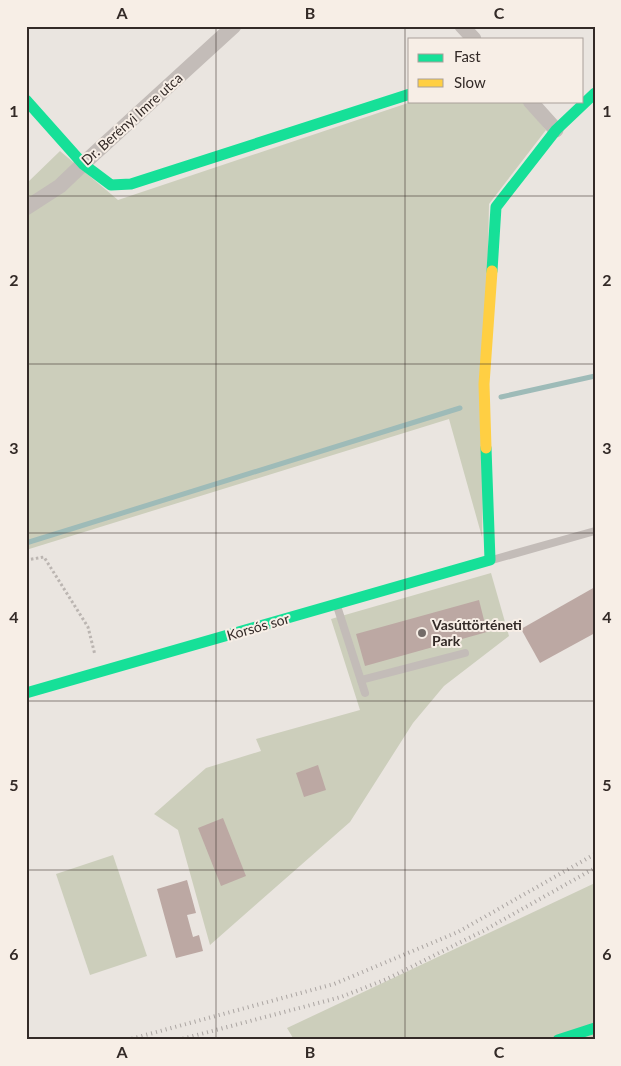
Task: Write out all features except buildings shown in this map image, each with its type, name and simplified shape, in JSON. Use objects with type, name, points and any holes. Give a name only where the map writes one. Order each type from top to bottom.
[{"type":"street","name":"Dr. Berényi Imre utca","points":[[26,208],[60,186],[234,26]]},
{"type":"street","points":[[462,26],[473,38]]},
{"type":"street","points":[[490,560],[484,384],[496,207],[556,130],[595,93]]},
{"type":"street","points":[[26,100],[82,164],[110,185],[131,184],[408,95]]},
{"type":"street","points":[[531,102],[556,130]]},
{"type":"street","name":"Korsós sor","points":[[26,693],[490,560]]},
{"type":"street","points":[[558,1040],[595,1028]]},
{"type":"lane","points":[[490,560],[595,531]]},
{"type":"lane","points":[[336,604],[365,693]]},
{"type":"lane","points":[[361,680],[465,654]]},
{"type":"path","points":[[26,560],[44,557],[88,627],[99,672]]},
{"type":"green space","points":[[411,102],[523,102],[546,130],[489,204],[482,537],[449,419],[26,550],[26,184],[60,151],[118,200]]},
{"type":"green space","name":"Vasúttörténeti Park","points":[[491,573],[509,636],[444,686],[413,723],[350,822],[210,945],[178,830],[154,814],[206,768],[261,751],[256,739],[360,710],[331,619]]},
{"type":"green space","points":[[113,855],[147,956],[90,975],[56,874]]},
{"type":"green space","points":[[595,883],[595,1040],[290,1040],[293,1038],[287,1028]]},
{"type":"waterway","points":[[501,397],[595,376]]},
{"type":"waterway","points":[[26,543],[460,408]]},
{"type":"railway","points":[[127,1040],[334,984],[458,932],[595,854]]},
{"type":"railway","points":[[178,1040],[341,997],[387,979],[483,931],[595,868]]},
{"type":"traffic: fast","points":[[492,271],[496,207],[556,130],[595,93]]},
{"type":"traffic: fast","points":[[26,100],[83,164],[111,185],[131,184],[408,95]]},
{"type":"traffic: fast","points":[[26,693],[490,560],[486,448]]},
{"type":"traffic: fast","points":[[558,1040],[595,1028]]},
{"type":"traffic: slow","points":[[486,448],[484,384],[492,271]]},
{"type":"place","name":"Vasúttörténeti Park","points":[[422,633]]}]
